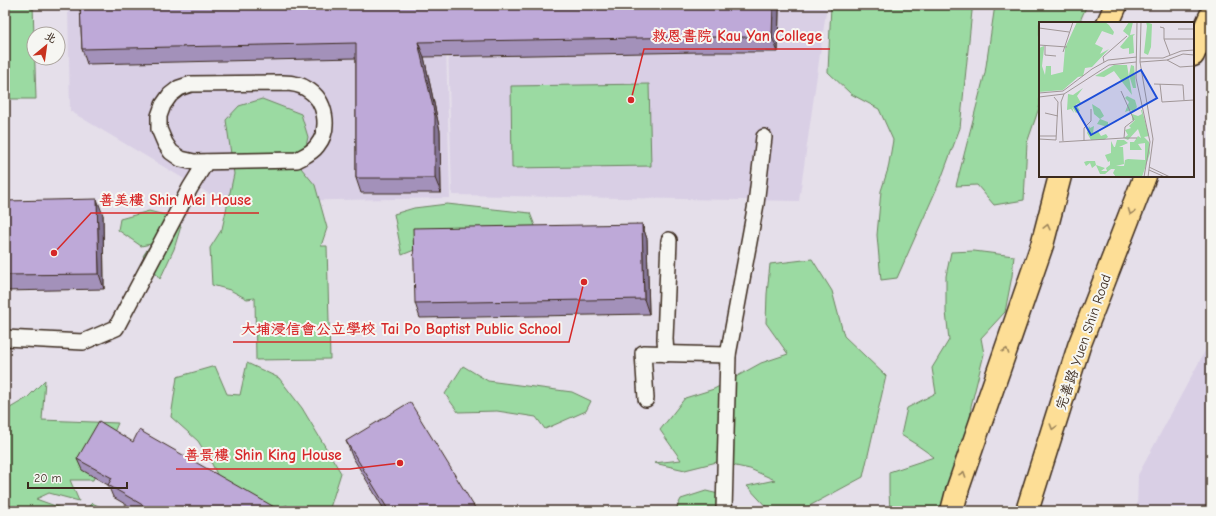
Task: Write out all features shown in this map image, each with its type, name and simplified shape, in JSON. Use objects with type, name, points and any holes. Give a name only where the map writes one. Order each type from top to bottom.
[{"type":"main road","points":[[1108,22],[1116,5]]},
{"type":"main road","points":[[1194,53],[1211,15]]},
{"type":"main road","points":[[952,511],[958,488],[1042,245],[1060,177]]},
{"type":"main road","name":"完善路 Yuen Shin Road","points":[[1027,511],[1078,346],[1145,177]]},
{"type":"lane","points":[[192,84],[295,84],[313,93],[324,110],[326,124],[323,136],[317,146],[308,155],[297,160],[206,162],[194,162],[182,159],[171,152],[159,129],[159,116],[163,104],[170,95],[179,88],[192,84]]},
{"type":"lane","points":[[724,511],[728,355],[756,204],[764,137]]},
{"type":"lane","points":[[5,338],[83,342],[116,328],[190,188],[206,162]]},
{"type":"lane","points":[[666,354],[665,339],[670,240]]},
{"type":"lane","points":[[646,399],[643,353],[728,355]]},
{"type":"shaded area","points":[[68,5],[445,5],[450,198],[223,202],[70,111]]},
{"type":"shaded area","points":[[447,5],[827,5],[799,201],[452,195]]},
{"type":"shaded area","points":[[1211,340],[1211,511],[1137,511],[1138,475]]},
{"type":"green space","points":[[5,5],[33,5],[34,26],[26,26],[26,66],[35,66],[36,99],[5,99]]},
{"type":"green space","points":[[831,5],[975,5],[972,11],[960,128],[941,179],[897,278],[881,280],[877,235],[881,191],[888,169],[893,140],[879,109],[851,94],[828,72]]},
{"type":"green space","points":[[995,5],[1087,5],[1079,22],[1039,22],[1039,108],[1027,143],[1024,200],[994,205],[977,185],[956,186],[985,73]]},
{"type":"green space","points":[[649,84],[651,166],[512,168],[511,86]]},
{"type":"green space","points":[[262,99],[301,114],[308,137],[301,168],[315,185],[327,228],[321,246],[327,246],[330,359],[256,360],[255,298],[247,299],[230,290],[212,285],[210,248],[222,229],[234,174],[226,120],[239,106]]},
{"type":"green space","points":[[447,204],[530,213],[537,231],[451,235],[402,255],[394,214],[414,208]]},
{"type":"green space","points":[[149,211],[168,216],[181,226],[174,249],[160,279],[143,256],[151,244],[141,246],[118,230],[120,219]]},
{"type":"green space","points":[[974,251],[1014,256],[1005,312],[981,338],[984,354],[971,406],[969,435],[955,459],[945,508],[942,511],[890,511],[889,472],[934,457],[901,435],[907,408],[936,393],[932,368],[949,340],[946,312],[946,276],[951,252]]},
{"type":"green space","points":[[812,259],[832,291],[844,336],[886,376],[863,477],[800,511],[770,511],[747,486],[775,480],[750,469],[717,462],[685,470],[654,463],[681,460],[660,430],[685,398],[714,389],[761,363],[788,354],[766,323],[770,264]]},
{"type":"green space","points":[[247,363],[279,378],[302,408],[341,473],[329,511],[289,511],[287,505],[273,511],[229,499],[211,462],[198,441],[171,417],[177,377],[215,366],[227,394],[240,395]]},
{"type":"green space","points":[[463,366],[488,381],[572,392],[591,401],[586,411],[545,429],[536,417],[497,411],[458,412],[445,394]]},
{"type":"green space","points":[[45,380],[42,420],[118,423],[93,480],[70,480],[79,501],[49,493],[36,499],[69,511],[5,511],[5,411],[27,398]]},
{"type":"green space","points":[[706,491],[731,497],[734,511],[675,511],[681,499]]},
{"type":"green space","points":[[92,503],[109,511],[84,511]]},
{"type":"building","points":[[80,5],[773,5],[772,37],[418,42],[435,116],[435,178],[356,178],[356,43],[82,49]]},
{"type":"building","points":[[97,199],[99,274],[5,275],[5,201]]},
{"type":"building","points":[[642,224],[644,299],[415,303],[413,228]]},
{"type":"building","points":[[410,402],[477,511],[389,511],[346,441]]},
{"type":"building","points":[[99,421],[133,442],[139,430],[276,508],[274,511],[153,511],[108,485],[112,478],[77,459]]},
{"type":"place","name":"救恩書院 Kau Yan College","points":[[631,100]]},
{"type":"place","name":"善美樓 Shin Mei House","points":[[54,253]]},
{"type":"place","name":"大埔浸信會公立學校 Tai Po Baptist Public School","points":[[584,282]]},
{"type":"place","name":"善景樓 Shin King House","points":[[400,463]]}]
